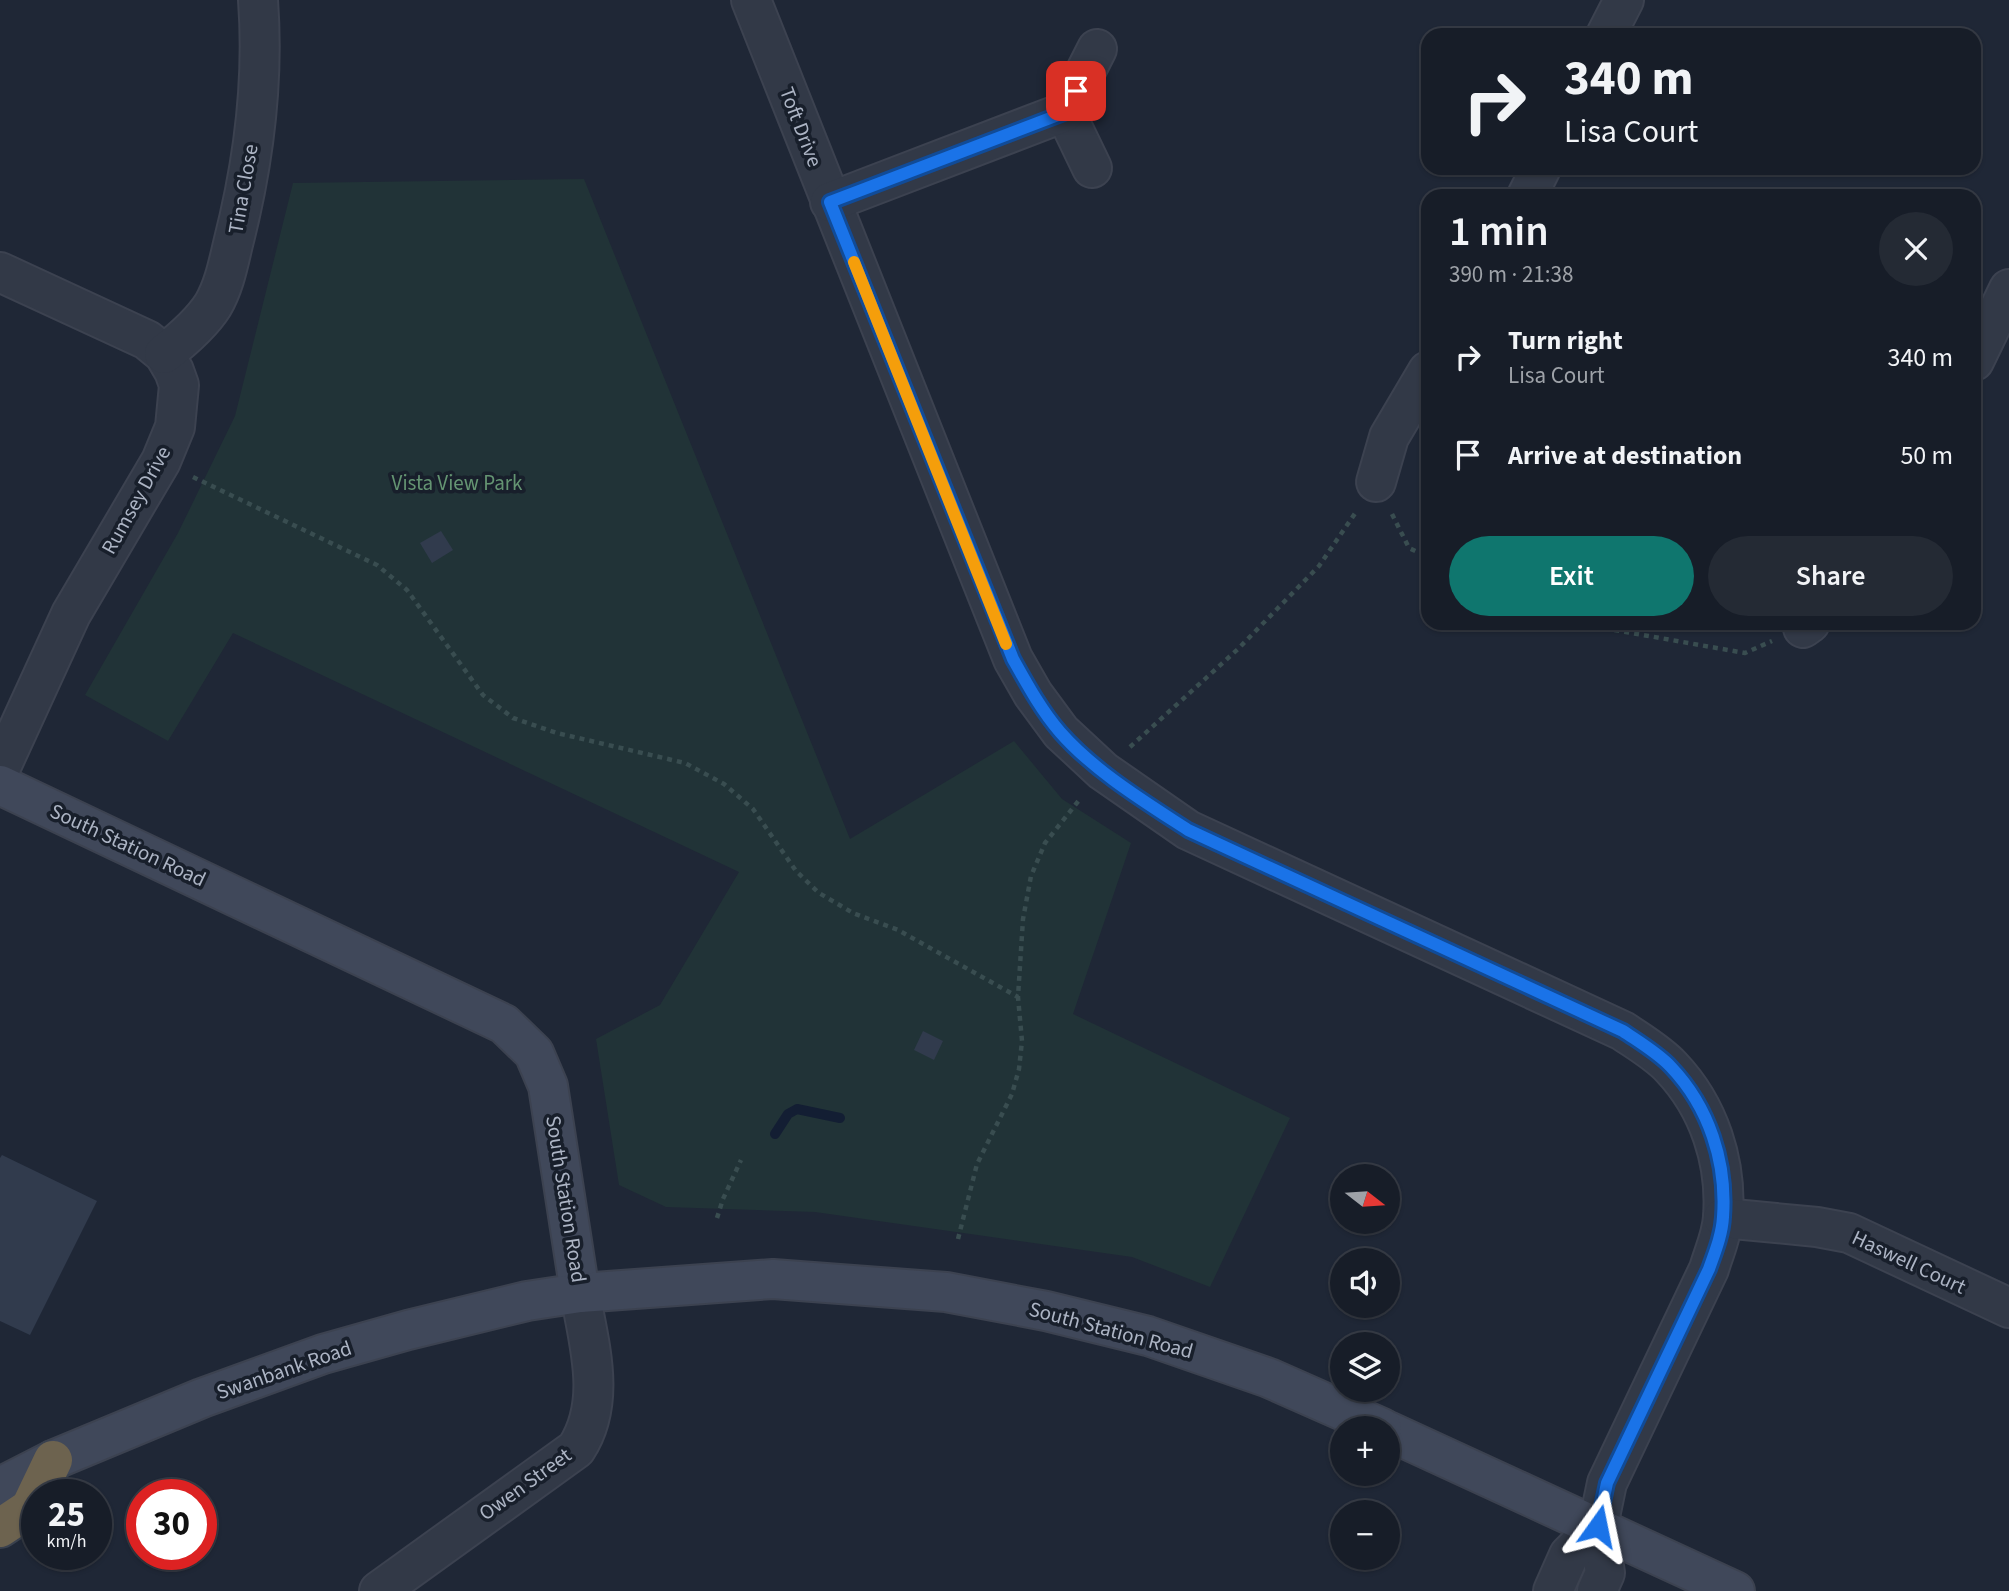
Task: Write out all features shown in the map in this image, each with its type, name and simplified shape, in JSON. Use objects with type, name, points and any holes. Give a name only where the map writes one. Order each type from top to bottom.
[{"type":"highway","points":[[0,1528],[30,1508],[52,1460]]},
{"type":"main road","name":"South Station Road","points":[[0,785],[504,1024],[534,1053],[548,1086],[580,1293],[773,1279],[946,1292],[1046,1311],[1148,1336],[1269,1378],[1355,1416]]},
{"type":"main road","name":"Swanbank Road","points":[[0,1487],[52,1460],[202,1398],[323,1354],[487,1311],[580,1293]]},
{"type":"main road","points":[[1400,1436],[1735,1591]]},
{"type":"street","name":"Tina Close","points":[[164,354],[198,324],[212,307],[223,284],[242,209],[253,137],[260,64],[258,0]]},
{"type":"street","name":"Toft Drive","points":[[751,0],[1013,659],[1033,694],[1060,732],[1103,771],[1188,830],[1623,1031],[1670,1066],[1699,1104],[1716,1144],[1723,1184],[1723,1218],[1719,1238],[1709,1269],[1607,1483],[1598,1526]]},
{"type":"street","points":[[1610,28],[1624,0]]},
{"type":"street","points":[[830,202],[1066,112],[1097,49]]},
{"type":"street","points":[[1066,112],[1092,168]]},
{"type":"street","points":[[0,272],[147,340],[164,354]]},
{"type":"street","points":[[1981,347],[2009,289]]},
{"type":"street","name":"Rumsey Drive","points":[[0,769],[71,614],[160,461],[175,427],[179,385],[164,354]]},
{"type":"street","points":[[1376,482],[1389,436],[1421,383]]},
{"type":"street","name":"Haswell Court","points":[[1723,1218],[1817,1227],[1849,1233],[2009,1308]]},
{"type":"street","name":"Owen Street","points":[[379,1591],[576,1449],[587,1430],[594,1384],[580,1293]]},
{"type":"street","points":[[1553,1591],[1569,1555],[1598,1526]]},
{"type":"street","points":[[1597,1591],[1605,1573],[1598,1526]]},
{"type":"path","points":[[160,461],[377,565],[407,590],[483,695],[513,718],[557,733],[685,763],[724,784],[753,809],[796,871],[819,893],[853,914],[898,930],[1018,997]]},
{"type":"path","points":[[958,1238],[977,1164],[1002,1116],[1019,1069],[1022,1041],[1018,997],[1023,919],[1031,876],[1045,843],[1103,771],[1238,649],[1319,566],[1376,482],[1409,548],[1421,554]]},
{"type":"path","points":[[1615,630],[1745,653],[1795,630]]},
{"type":"path","points":[[717,1218],[741,1160]]},
{"type":"green space","name":"Vista View Park","points":[[584,179],[850,839],[1014,741],[1062,799],[1131,843],[1073,1014],[1290,1118],[1210,1287],[1132,1257],[815,1212],[666,1207],[619,1185],[596,1039],[660,1005],[739,872],[233,633],[168,741],[85,695],[178,533],[235,416],[293,183]]},
{"type":"building","points":[[441,531],[453,550],[432,563],[420,543]]},
{"type":"building","points":[[923,1031],[943,1041],[934,1060],[914,1050]]},
{"type":"building","points":[[2,1155],[97,1201],[30,1335],[0,1321]]},
{"type":"waterway","points":[[775,1134],[788,1114],[797,1109],[840,1118]]},
{"type":"slow traffic","points":[[854,262],[1006,644]]},
{"type":"route","points":[[1076,91],[1066,112],[830,202],[1013,659],[1033,694],[1060,732],[1103,771],[1188,830],[1623,1031],[1670,1066],[1699,1104],[1716,1144],[1723,1184],[1723,1218],[1719,1238],[1709,1269],[1607,1483],[1598,1526]]}]
